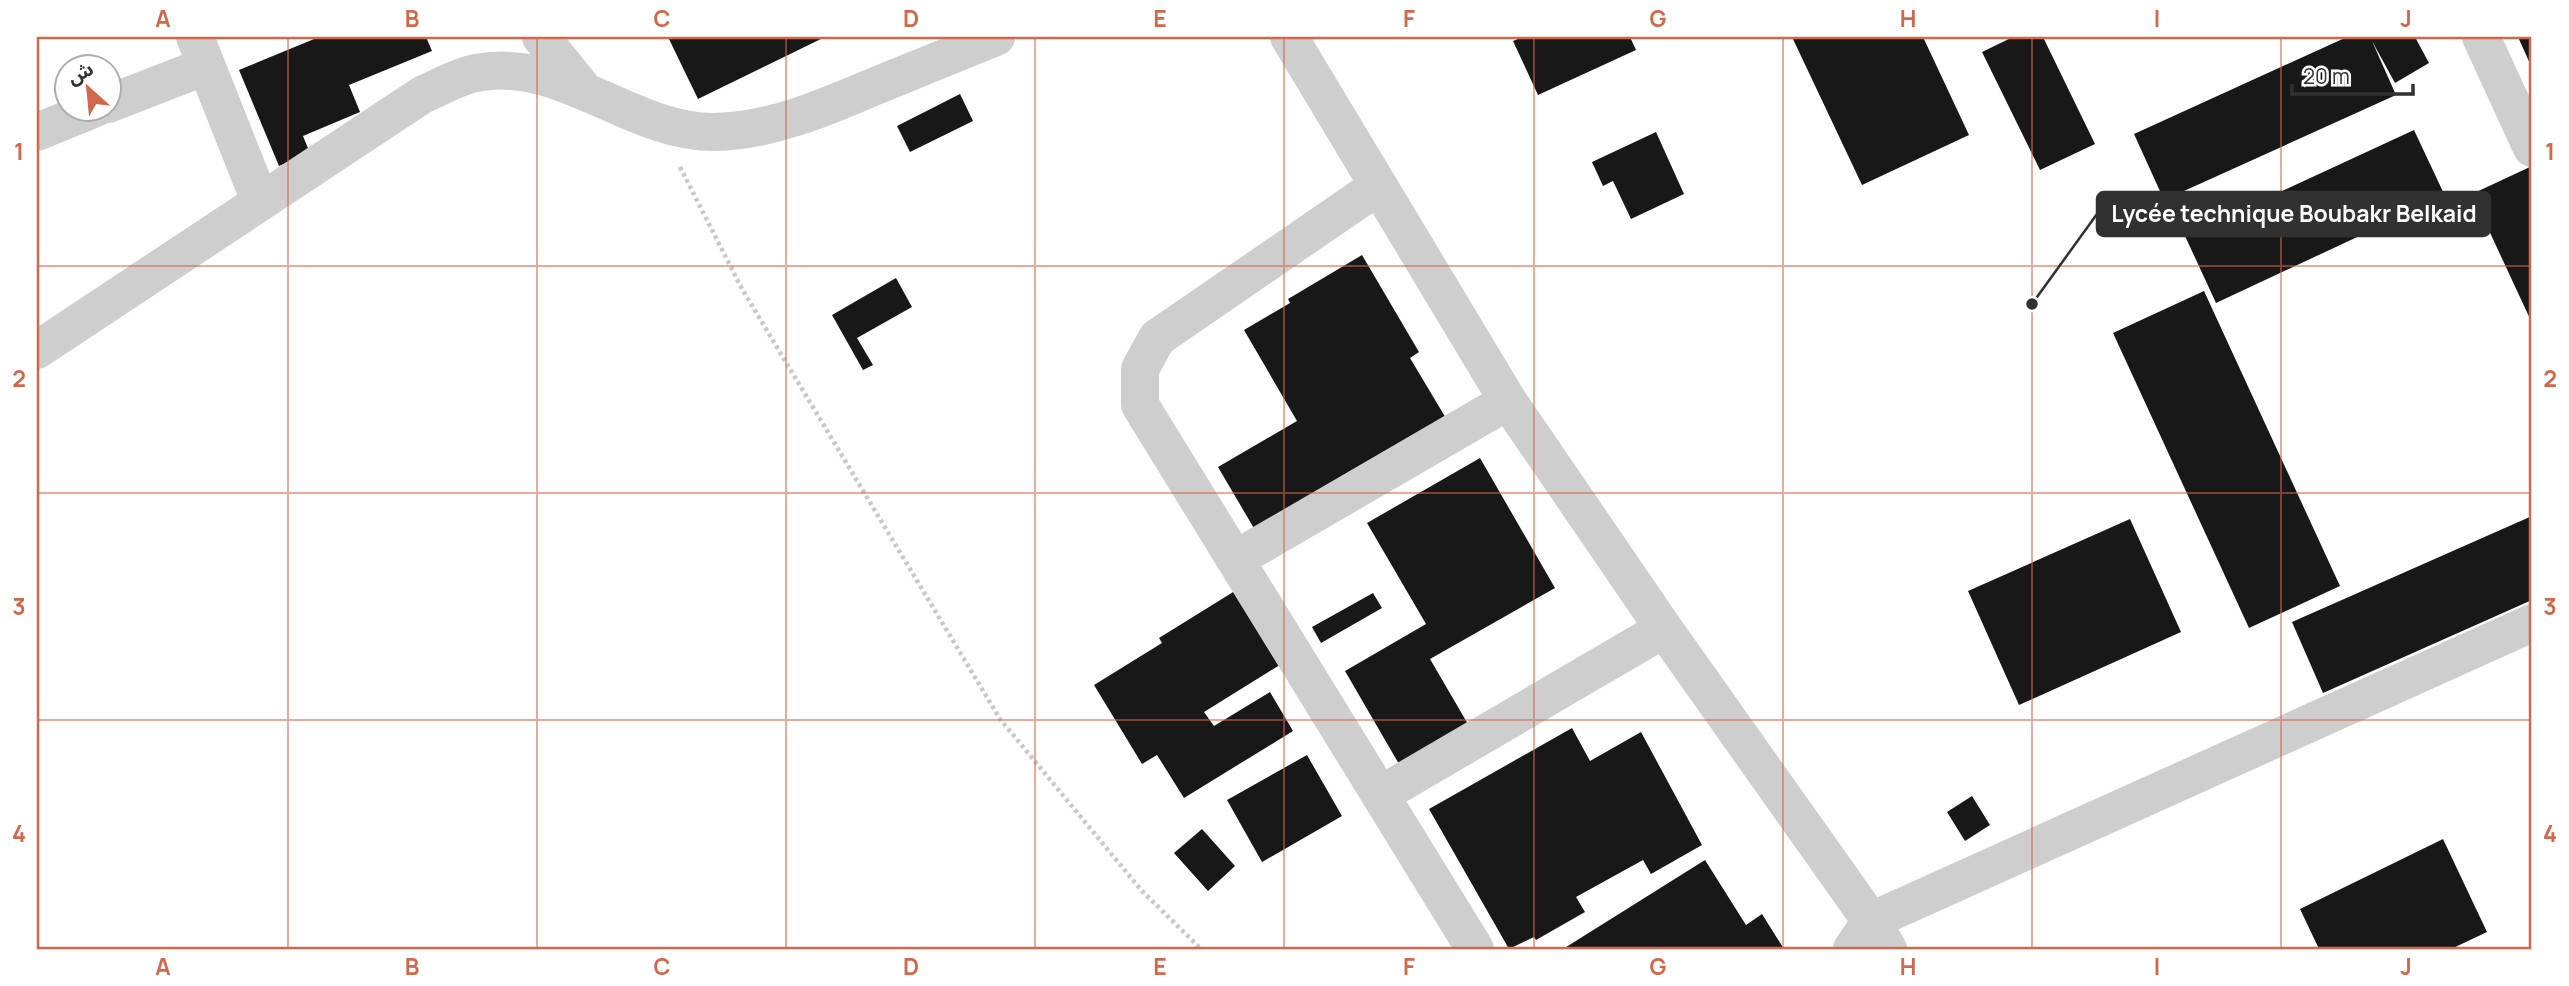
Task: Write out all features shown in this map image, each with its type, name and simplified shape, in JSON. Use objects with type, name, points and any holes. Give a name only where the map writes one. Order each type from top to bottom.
[{"type":"street","points":[[541,37],[583,89]]},
{"type":"street","points":[[37,350],[422,95],[475,73],[520,71],[583,89],[661,125],[715,132],[769,125],[822,108],[996,37]]},
{"type":"street","points":[[1289,37],[1508,401],[1664,629],[1870,940],[2532,623]]},
{"type":"street","points":[[2481,37],[2527,123]]},
{"type":"street","points":[[122,96],[200,51],[260,201]]},
{"type":"street","points":[[37,132],[62,122]]},
{"type":"street","points":[[1377,187],[1157,338],[1140,369],[1140,404],[1475,949]]},
{"type":"street","points":[[1236,559],[1508,401]]},
{"type":"street","points":[[1380,795],[1664,629]]},
{"type":"path","points":[[661,125],[690,192],[742,289],[1000,719],[1142,891],[1201,949]]},
{"type":"building","points":[[319,37],[426,37],[432,51],[349,85],[360,112],[303,136],[310,153],[279,166],[239,70]]},
{"type":"building","points":[[668,37],[825,37],[698,99]]},
{"type":"building","points":[[1523,37],[1630,37],[1636,50],[1538,95],[1513,41]]},
{"type":"building","points":[[1792,37],[1923,37],[1969,135],[1862,185]]},
{"type":"building","points":[[2013,37],[2043,37],[2095,144],[2040,170],[1982,52]]},
{"type":"building","points":[[2347,37],[2415,37],[2429,63],[2395,83],[2372,41],[2396,95],[2164,200],[2134,134]]},
{"type":"building","points":[[2518,37],[2532,37],[2532,68]]},
{"type":"building","points":[[960,94],[973,121],[910,152],[897,126]]},
{"type":"building","points":[[2414,130],[2445,196],[2216,303],[2185,236]]},
{"type":"building","points":[[1656,132],[1684,194],[1631,219],[1613,181],[1603,186],[1592,162]]},
{"type":"building","points":[[2532,166],[2532,323],[2472,194]]},
{"type":"building","points":[[1362,255],[1419,352],[1410,358],[1453,430],[1262,542],[1218,467],[1297,421],[1244,330],[1290,303],[1288,299]]},
{"type":"building","points":[[896,278],[912,307],[857,338],[873,365],[863,370],[832,315]]},
{"type":"building","points":[[2204,291],[2340,586],[2249,628],[2113,333]]},
{"type":"building","points":[[1480,458],[1555,588],[1430,659],[1479,743],[1410,783],[1345,671],[1426,624],[1367,523]]},
{"type":"building","points":[[2532,516],[2532,600],[2323,693],[2292,622]]},
{"type":"building","points":[[2130,519],[2181,632],[2019,705],[1968,591]]},
{"type":"building","points":[[1238,589],[1283,663],[1204,712],[1214,726],[1270,692],[1293,731],[1184,798],[1157,755],[1142,764],[1094,685],[1162,643],[1159,638]]},
{"type":"building","points":[[1373,593],[1382,608],[1321,643],[1312,627]]},
{"type":"building","points":[[1572,728],[1590,761],[1641,732],[1702,845],[1651,874],[1643,860],[1576,897],[1585,912],[1536,940],[1534,937],[1509,949],[1429,809]]},
{"type":"building","points":[[1307,755],[1342,816],[1262,862],[1227,800]]},
{"type":"building","points":[[1972,796],[1990,825],[1965,841],[1947,812]]},
{"type":"building","points":[[1202,829],[1235,866],[1208,891],[1174,853]]},
{"type":"building","points":[[2443,839],[2487,932],[2451,949],[2319,949],[2300,909]]},
{"type":"building","points":[[1705,860],[1746,925],[1762,914],[1784,949],[1563,949]]},
{"type":"place","name":"Lycée technique Boubakr Belkaid","points":[[2032,304]]}]
